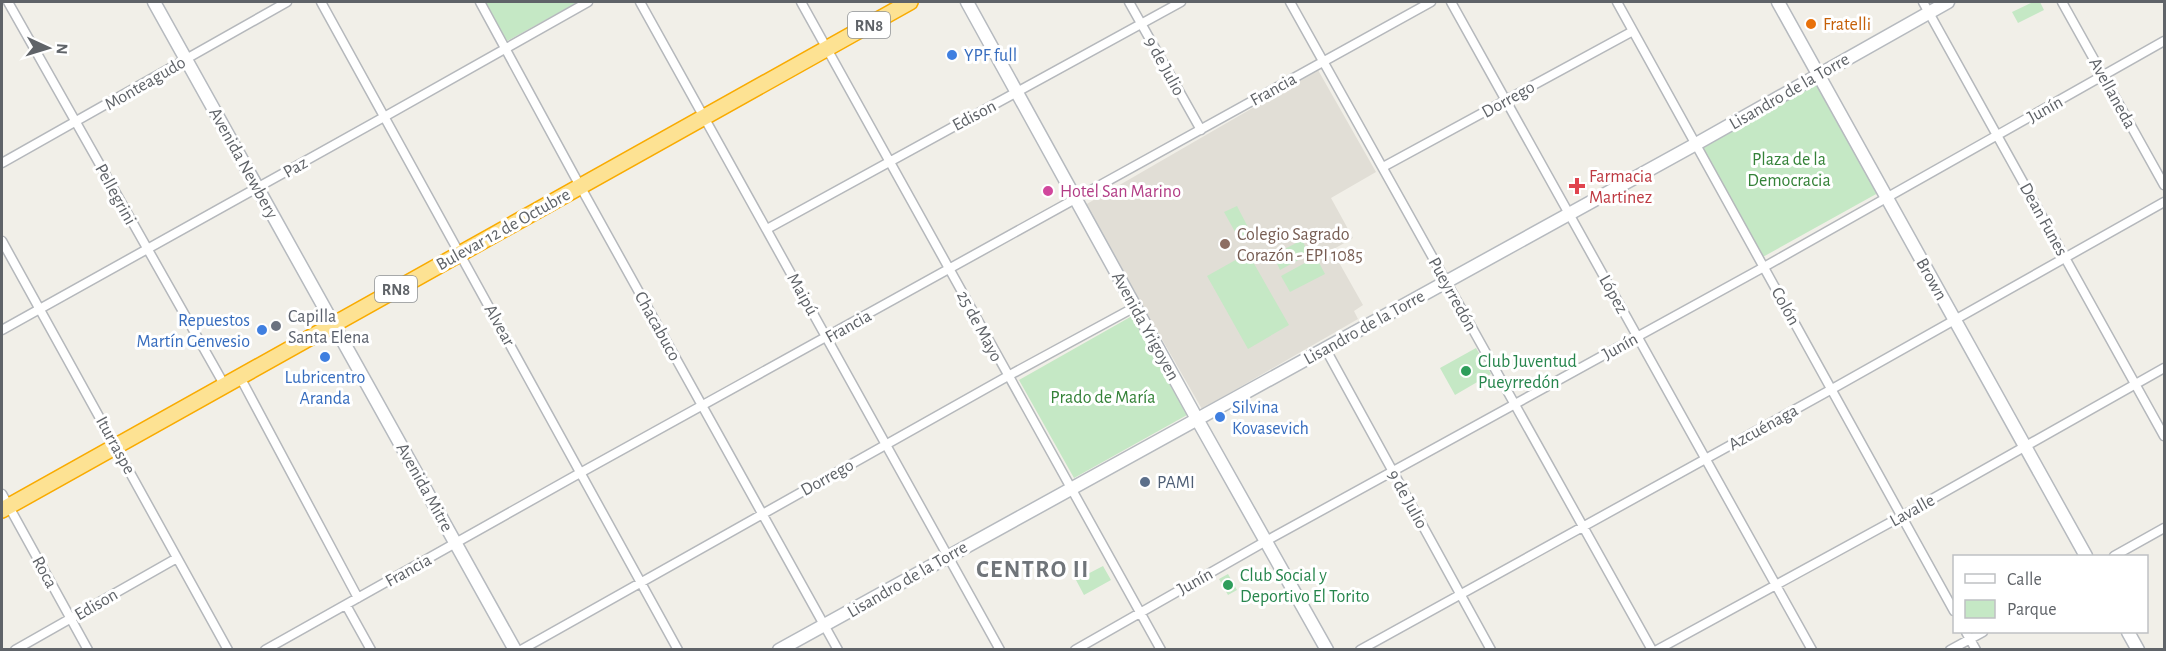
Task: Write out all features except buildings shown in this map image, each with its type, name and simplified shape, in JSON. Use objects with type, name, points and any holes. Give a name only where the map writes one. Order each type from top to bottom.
[{"type":"highway","name":"Bulevar 12 de Octubre","points":[[4,503],[117,446],[910,2]]},
{"type":"main road","name":"Avenida Newbery","points":[[154,2],[333,325]]},
{"type":"main road","name":"Avenida Yrigoyen","points":[[967,2],[1327,650]]},
{"type":"main road","name":"Brown","points":[[1778,2],[2085,555]]},
{"type":"main road","name":"Lisandro de la Torre","points":[[779,650],[1696,144],[1818,74],[1926,7],[1948,2]]},
{"type":"main road","name":"Avenida Mitre","points":[[333,325],[515,650]]},
{"type":"main road","points":[[2129,633],[2138,650]]},
{"type":"street","name":"Pellegrini","points":[[8,2],[225,386]]},
{"type":"street","name":"Monteagudo","points":[[2,163],[287,2]]},
{"type":"street","name":"Alvear","points":[[321,2],[678,650]]},
{"type":"street","name":"Chacabuco","points":[[480,2],[838,650]]},
{"type":"street","name":"Paz","points":[[2,330],[588,2]]},
{"type":"street","name":"Maipú","points":[[640,2],[1000,650]]},
{"type":"street","name":"25 de Mayo","points":[[801,2],[1161,650]]},
{"type":"street","name":"9 de Julio","points":[[1130,2],[1201,130]]},
{"type":"street","name":"Edison","points":[[767,229],[1181,2]]},
{"type":"street","name":"Pueyrredón","points":[[1290,2],[1652,650]]},
{"type":"street","name":"Francia","points":[[265,650],[580,472],[827,338],[1431,2]]},
{"type":"street","name":"López","points":[[1451,2],[1812,650]]},
{"type":"street","name":"Colón","points":[[1617,2],[1953,609]]},
{"type":"street","name":"Avellaneda","points":[[2062,2],[2164,185]]},
{"type":"street","name":"Dean Funes","points":[[1926,7],[2164,436]]},
{"type":"street","name":"Dorrego","points":[[1383,168],[1633,31]]},
{"type":"street","name":"Junín","points":[[1075,650],[1266,541],[1394,473],[1764,267],[2164,41]]},
{"type":"street","name":"Azcuénaga","points":[[1360,650],[2164,202]]},
{"type":"street","name":"Iturraspe","points":[[2,241],[228,650]]},
{"type":"street","name":"Dorrego","points":[[521,650],[762,513],[1135,307]]},
{"type":"street","name":"9 de Julio","points":[[1325,348],[1491,650]]},
{"type":"street","name":"Lavalle","points":[[1657,650],[1902,516],[2164,368]]},
{"type":"street","points":[[240,377],[358,598]]},
{"type":"street","name":"Roca","points":[[4,503],[88,650]]},
{"type":"street","points":[[2116,555],[2164,528]]},
{"type":"street","name":"Edison","points":[[15,650],[177,558]]},
{"type":"street","points":[[346,605],[371,650]]},
{"type":"street","points":[[1950,650],[1968,635],[1976,650]]},
{"type":"shaded area","name":"Colegio Sagrado Corazón - EPI 1085","points":[[1318,70],[1376,172],[1331,198],[1353,238],[1332,250],[1363,305],[1354,311],[1358,319],[1202,409],[1085,205]]},
{"type":"green space","points":[[485,2],[578,2],[507,41]]},
{"type":"green space","points":[[2033,2],[2040,2],[2044,10],[2018,23],[2012,12]]},
{"type":"green space","name":"Plaza de la Democracia","points":[[1817,82],[1878,193],[1761,258],[1700,146]]},
{"type":"green space","points":[[1237,206],[1251,233],[1239,239],[1224,212]]},
{"type":"green space","points":[[1302,240],[1309,254],[1280,270],[1273,255]]},
{"type":"green space","points":[[1248,253],[1289,325],[1248,349],[1207,276]]},
{"type":"green space","points":[[1316,257],[1325,274],[1290,292],[1281,276]]},
{"type":"green space","name":"Prado de María","points":[[1132,316],[1187,415],[1074,478],[1019,380]]},
{"type":"green space","name":"Club Juventud Pueyrredón","points":[[1476,348],[1491,374],[1455,395],[1440,368]]},
{"type":"green space","points":[[1103,566],[1111,580],[1084,595],[1076,580]]},
{"type":"green space","name":"Club Social y Deportivo El Torito","points":[[1228,574],[1237,590],[1228,595],[1219,579]]},
{"type":"place","name":"Fratelli","points":[[1811,24]]},
{"type":"place","name":"YPF full","points":[[952,55]]},
{"type":"place","name":"Farmacia Martinez","points":[[1577,186]]},
{"type":"place","name":"Hotel San Marino","points":[[1048,191]]},
{"type":"place","name":"Colegio Sagrado Corazón - EPI 1085","points":[[1225,244]]},
{"type":"place","name":"Capilla Santa Elena","points":[[276,326]]},
{"type":"place","name":"Repuestos Martín Genvesio","points":[[262,330]]},
{"type":"place","name":"Lubricentro Aranda","points":[[325,357]]},
{"type":"place","name":"Club Juventud Pueyrredón","points":[[1466,371]]},
{"type":"place","name":"Silvina Kovasevich","points":[[1220,417]]},
{"type":"place","name":"PAMI","points":[[1145,482]]},
{"type":"place","name":"Club Social y Deportivo El Torito","points":[[1228,585]]},
{"type":"district","name":"CENTRO II","points":[[1033,569]]}]
